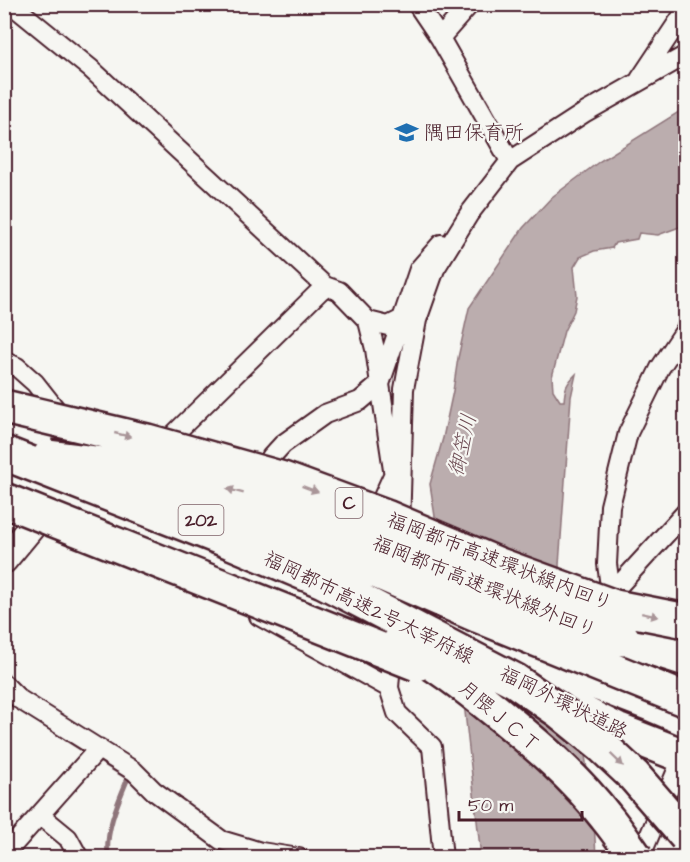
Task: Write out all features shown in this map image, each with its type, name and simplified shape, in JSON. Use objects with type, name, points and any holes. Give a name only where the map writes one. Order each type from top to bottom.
[{"type":"highway","name":"福岡都市高速環状線内回り","points":[[4,407],[147,441],[283,478],[386,517],[497,564],[615,607],[686,621]]},
{"type":"highway","name":"福岡外環状道路","points":[[4,444],[118,489],[486,664],[617,730],[685,757]]},
{"type":"highway","points":[[4,453],[102,470],[243,518],[332,552],[479,616],[686,700]]},
{"type":"highway","name":"福岡都市高速環状線外回り","points":[[4,453],[143,469],[262,498],[563,617],[686,659]]},
{"type":"highway","name":"福岡都市高速2号太宰府線","points":[[4,453],[231,542],[323,581],[514,680],[559,711],[602,746],[634,776],[686,836]]},
{"type":"highway","name":"月隈ＪＣＴ","points":[[4,477],[168,540],[312,599],[401,644],[459,681],[532,741],[574,781],[606,816],[638,858]]},
{"type":"highway","points":[[4,482],[28,503],[76,529],[390,619],[419,665],[617,730]]},
{"type":"highway","name":"福岡外環状道路","points":[[390,619],[534,659],[686,719]]},
{"type":"street","points":[[11,4],[91,69],[325,286],[339,291],[368,321],[375,348],[393,474]]},
{"type":"street","points":[[417,4],[440,38],[510,161]]},
{"type":"street","points":[[440,38],[470,4]]},
{"type":"street","points":[[637,83],[686,10]]},
{"type":"street","points":[[271,457],[283,444],[325,414],[360,401],[380,384],[418,269],[469,214],[510,161],[584,113],[686,56]]},
{"type":"street","points":[[443,858],[432,747],[397,713],[389,688],[390,619],[403,452],[404,389],[417,320],[435,269],[469,214]]},
{"type":"street","points":[[28,503],[118,489],[325,286]]},
{"type":"street","points":[[368,321],[388,326],[402,319]]},
{"type":"street","points":[[628,660],[611,594],[607,564],[610,506],[628,433],[660,368],[686,329]]},
{"type":"street","points":[[4,361],[17,367],[35,383],[118,489]]},
{"type":"street","points":[[383,497],[403,452]]},
{"type":"street","points":[[4,560],[28,503]]},
{"type":"street","points":[[28,503],[389,688]]},
{"type":"street","points":[[611,594],[678,532],[686,512]]},
{"type":"street","points":[[4,684],[20,699],[134,771],[154,791],[221,840],[261,852],[299,858]]},
{"type":"street","points":[[4,855],[99,748]]},
{"type":"street","points":[[638,858],[685,757]]},
{"type":"street","points":[[40,815],[68,838],[80,858]]},
{"type":"water","name":"御笠川","points":[[685,108],[685,225],[658,235],[639,233],[637,239],[615,243],[612,248],[594,251],[580,257],[574,267],[577,296],[574,311],[564,331],[552,377],[553,390],[560,401],[564,401],[567,386],[576,374],[571,397],[559,565],[594,821],[596,857],[481,857],[465,712],[430,484],[443,438],[469,308],[523,228],[552,197],[600,161]]},
{"type":"waterway","points":[[66,739],[128,778],[110,827],[108,858]]},
{"type":"place","name":"隅田保育所","points":[[406,132]]}]
